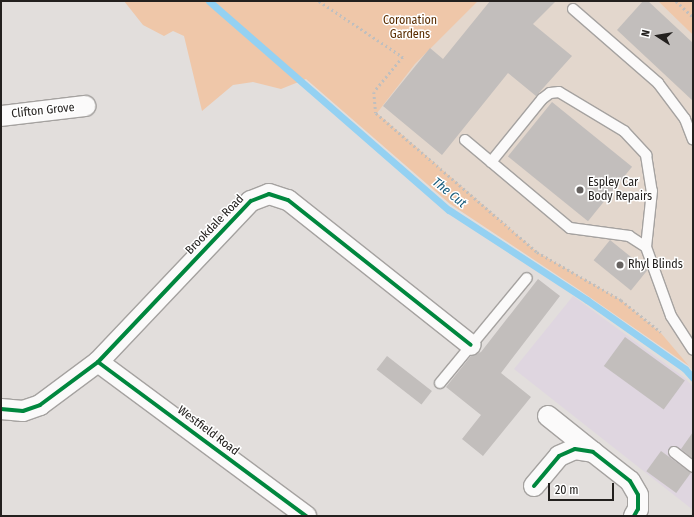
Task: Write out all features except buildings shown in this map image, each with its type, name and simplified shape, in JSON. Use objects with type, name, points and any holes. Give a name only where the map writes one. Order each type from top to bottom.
[{"type":"street","name":"Clifton Grove","points":[[1,116],[85,106]]},
{"type":"street","name":"Brookdale Road","points":[[1,409],[23,411],[40,405],[98,362],[251,201],[269,194],[288,200],[471,345]]},
{"type":"street","name":"Westfield Road","points":[[98,362],[306,516]]},
{"type":"street","points":[[548,416],[630,481],[638,495],[638,509],[634,516]]},
{"type":"street","points":[[534,486],[559,456],[575,450],[593,452]]},
{"type":"lane","points":[[573,9],[658,83],[685,119],[693,140]]},
{"type":"lane","points":[[491,162],[542,99],[550,93],[559,92],[624,131],[646,155],[652,191],[646,247],[671,316],[693,350]]},
{"type":"lane","points":[[465,140],[570,228],[629,236],[646,247]]},
{"type":"lane","points":[[440,383],[527,278]]},
{"type":"lane","points":[[674,452],[693,467]]},
{"type":"path","points":[[319,1],[404,57],[374,92],[376,113],[537,252],[621,300],[661,332]]},
{"type":"path","points":[[676,1],[693,17]]},
{"type":"shaded area","points":[[478,1],[658,1],[693,35],[693,371],[661,333],[621,300],[537,252],[376,113],[415,64]]},
{"type":"shaded area","points":[[573,296],[685,378],[693,387],[693,510],[514,369]]},
{"type":"green space","name":"Coronation Gardens","points":[[124,1],[478,1],[415,64],[377,113],[537,252],[621,300],[661,333],[689,366],[578,289],[450,204],[306,79],[281,89],[253,82],[233,85],[202,111],[184,36],[173,31],[164,36],[143,25]]},
{"type":"green space","points":[[658,1],[693,1],[693,35]]},
{"type":"waterway","name":"The Cut","points":[[209,1],[449,210],[587,300],[685,369],[693,378]]},
{"type":"cycle path","points":[[1,409],[23,411],[40,405],[98,362],[251,201],[269,194],[288,200],[471,345]]},
{"type":"cycle path","points":[[98,362],[306,516]]},
{"type":"cycle path","points":[[534,486],[559,456],[575,449],[593,452],[630,481],[638,495],[638,509],[634,516]]},
{"type":"place","name":"Espley Car Body Repairs","points":[[580,190]]},
{"type":"place","name":"Rhyl Blinds","points":[[620,265]]}]
